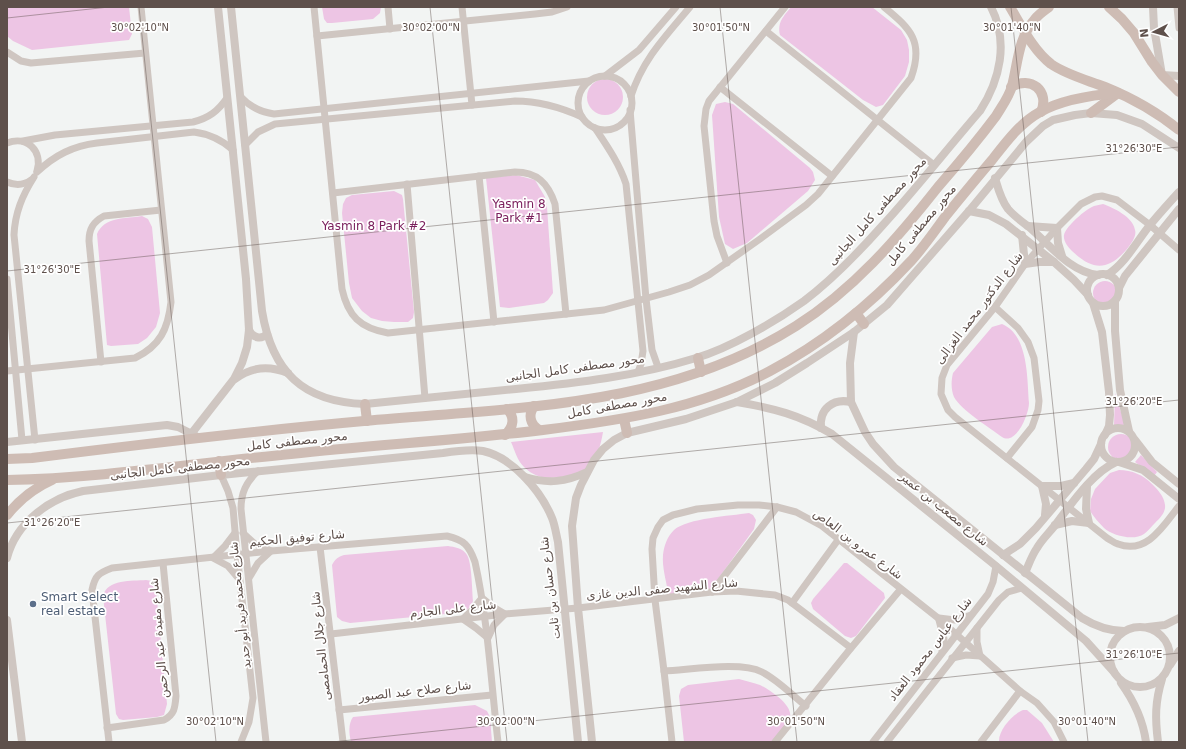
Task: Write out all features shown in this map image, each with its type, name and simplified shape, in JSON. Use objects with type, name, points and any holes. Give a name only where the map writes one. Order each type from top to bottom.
[{"type":"main road","points":[[1010,7],[1039,53],[1052,65],[1143,105],[1179,130]]},
{"type":"main road","name":"محور مصطفى كامل","points":[[7,459],[32,458],[193,436],[534,406],[584,400],[630,392],[673,381],[701,372],[739,356],[790,330],[815,314],[847,287],[894,241],[989,125],[1002,106],[1012,87],[1017,59],[1026,33],[1035,19],[1049,7]]},
{"type":"main road","points":[[1109,7],[1134,33],[1162,76],[1179,92]]},
{"type":"main road","points":[[1012,87],[1022,82],[1032,84],[1037,87],[1043,96],[1044,101],[1041,112]]},
{"type":"main road","points":[[1091,113],[1118,93]]},
{"type":"main road","name":"محور مصطفى كامل","points":[[7,480],[56,478],[289,454],[505,435],[624,419],[681,406],[708,398],[769,372],[809,348],[856,313],[881,291],[912,259],[1009,138],[1029,119],[1041,112],[1071,101],[1118,93]]},
{"type":"main road","points":[[856,313],[864,324]]},
{"type":"main road","points":[[698,358],[701,372]]},
{"type":"main road","points":[[365,404],[366,420]]},
{"type":"main road","points":[[534,406],[531,410],[530,419],[532,424],[538,430]]},
{"type":"main road","points":[[505,435],[512,427],[513,422],[507,408]]},
{"type":"main road","points":[[624,419],[627,433]]},
{"type":"main road","points":[[219,462],[221,475]]},
{"type":"main road","points":[[7,515],[33,490],[56,478]]},
{"type":"street","points":[[7,371],[134,358],[145,353],[155,345],[164,332],[169,318],[170,302],[141,7]]},
{"type":"street","points":[[7,442],[167,425],[178,427],[193,436],[234,379],[242,364],[247,347],[249,313],[218,7]]},
{"type":"street","points":[[231,7],[262,311],[270,344],[288,373]]},
{"type":"street","points":[[314,7],[342,289],[345,303],[352,315],[362,324],[374,331],[388,333],[604,310],[669,292],[690,285],[709,275],[812,200],[911,78],[916,66],[917,53],[914,40],[908,28],[884,7]]},
{"type":"street","points":[[388,7],[390,28]]},
{"type":"street","points":[[462,7],[472,105]]},
{"type":"street","points":[[317,36],[463,21],[534,11],[552,12],[567,7]]},
{"type":"street","points":[[605,76],[639,50],[676,7]]},
{"type":"street","points":[[658,368],[652,350],[646,298],[630,110],[631,96],[641,70],[649,57],[690,7]]},
{"type":"street","points":[[727,263],[717,236],[714,221],[704,126],[706,109],[709,101],[785,7]]},
{"type":"street","name":"محور مصطفى كامل الجانبى","points":[[288,373],[307,390],[322,397],[347,403],[365,404],[562,385],[658,368],[698,358],[735,342],[804,301],[835,274],[866,244],[916,188],[980,111],[989,98],[999,68],[1000,45],[997,21],[991,7]]},
{"type":"street","points":[[1153,7],[1154,28],[1162,76],[1179,76]]},
{"type":"street","points":[[1177,7],[1179,28]]},
{"type":"street","points":[[766,31],[934,165]]},
{"type":"street","points":[[7,52],[21,61],[31,62],[145,53]]},
{"type":"street","points":[[630,110],[627,117],[616,127],[610,129],[595,128],[582,117],[579,110],[579,98],[583,86],[589,81],[600,76],[614,78],[621,82],[627,88],[631,96]]},
{"type":"street","points":[[241,97],[247,104],[255,109],[274,114],[589,81]]},
{"type":"street","points":[[720,87],[832,176]]},
{"type":"street","points":[[8,141],[23,141],[56,135],[204,120],[221,107],[227,98]]},
{"type":"street","points":[[245,145],[251,138],[266,127],[275,124],[515,101],[529,101],[556,106],[582,117]]},
{"type":"street","points":[[627,433],[686,419],[737,402],[808,364],[854,332],[887,305],[969,211],[1026,142],[1053,120],[1091,113],[1117,115],[1142,124],[1179,148]]},
{"type":"street","points":[[595,128],[622,171],[626,184],[643,351],[638,372]]},
{"type":"street","points":[[7,182],[17,185],[24,184],[47,162],[58,155],[71,149],[97,143],[194,132],[220,140],[233,150]]},
{"type":"street","points":[[23,141],[29,144],[37,153],[39,159],[36,174],[20,201],[16,215],[14,235],[35,440]]},
{"type":"street","points":[[333,193],[515,172],[526,172],[536,177],[545,184],[551,193],[555,204],[566,314]]},
{"type":"street","points":[[479,176],[494,322]]},
{"type":"street","points":[[995,178],[1002,199],[1013,215],[1028,226],[1063,257],[1084,271],[1098,275],[1107,275],[1124,260],[1150,225],[1179,192]]},
{"type":"street","points":[[407,184],[425,398]]},
{"type":"street","name":"شارع الدكتور محمد الغزالى","points":[[1179,250],[1160,233],[1117,200],[1102,196],[1095,197],[1081,204],[1025,264],[995,307],[947,365],[942,378],[941,386],[944,402],[948,410],[955,417],[1107,538],[1118,544],[1131,546],[1144,543],[1153,537],[1179,506]]},
{"type":"street","points":[[1093,303],[1104,306],[1112,304],[1115,301],[1125,276],[1179,209]]},
{"type":"street","points":[[101,362],[89,233],[97,220],[104,216],[161,210]]},
{"type":"street","points":[[969,211],[998,219],[1022,235],[1074,280],[1088,295],[1093,303],[1102,332],[1109,392],[1109,426],[1094,459],[1027,538],[1003,555]]},
{"type":"street","points":[[1028,226],[1057,228],[1058,243],[1063,257]]},
{"type":"street","points":[[241,231],[254,230]]},
{"type":"street","points":[[1022,235],[1025,264],[1054,262]]},
{"type":"street","points":[[1088,295],[1087,291],[1089,283],[1098,275]]},
{"type":"street","points":[[1107,275],[1115,280],[1119,288]]},
{"type":"street","points":[[7,279],[22,440]]},
{"type":"street","points":[[1115,301],[1114,331],[1120,390],[1129,431],[1152,462],[1179,484]]},
{"type":"street","points":[[995,307],[1018,328],[1028,342],[1034,358],[1038,401],[1038,410],[1032,427],[1007,458]]},
{"type":"street","points":[[249,330],[257,338],[267,334]]},
{"type":"street","name":"شارع مصعب بن عمير","points":[[854,332],[850,363],[851,402],[865,432],[882,456],[1082,618],[1093,625],[1116,631],[1124,631]]},
{"type":"street","points":[[234,379],[251,370],[260,368],[279,369],[288,373]]},
{"type":"street","points":[[820,428],[820,419],[828,406],[835,402],[844,400],[851,402]]},
{"type":"street","name":"شارع مصعب بن عمير","points":[[737,402],[780,410],[799,417],[843,442],[996,566],[1086,641],[1116,676],[1134,704],[1142,725],[1146,742]]},
{"type":"street","points":[[1105,435],[1116,428],[1129,431]]},
{"type":"street","name":"شارع حسان بن ثابت","points":[[592,742],[578,608],[572,526],[576,498],[594,460],[603,449],[614,440],[627,433]]},
{"type":"street","points":[[1025,573],[1036,549],[1068,507],[1102,469],[1126,460],[1131,456],[1135,450],[1135,440]]},
{"type":"street","points":[[1101,444],[1107,457],[1143,470],[1179,499]]},
{"type":"street","name":"محور مصطفى كامل الجانبى","points":[[7,558],[14,540],[36,513],[71,493],[258,471],[472,450]]},
{"type":"street","name":"شارع حسان بن ثابت","points":[[472,450],[495,455],[506,461],[524,477],[538,493],[546,505],[552,519],[558,542],[566,609],[578,742]]},
{"type":"street","name":"شارع محمد فريد أبو حديد","points":[[258,471],[250,479],[243,491],[241,500],[243,533],[266,742]]},
{"type":"street","points":[[524,477],[537,481],[563,481],[575,478],[587,472]]},
{"type":"street","name":"شارع محمد فريد أبو حديد","points":[[221,475],[232,504],[253,698],[249,722],[241,742]]},
{"type":"street","points":[[1045,515],[1046,504],[1042,486],[1061,486],[1074,483]]},
{"type":"street","points":[[1055,525],[1072,521],[1089,523],[1086,508],[1087,486]]},
{"type":"street","name":"شارع عمرو بن العاص","points":[[672,742],[654,600],[652,543],[655,532],[663,520],[673,515],[697,509],[744,505],[777,507],[796,512],[822,526],[900,590],[938,618],[1020,691],[1037,703],[1047,712],[1060,732],[1064,742]]},
{"type":"street","points":[[712,592],[777,507]]},
{"type":"street","points":[[235,533],[213,558],[228,566],[240,580]]},
{"type":"street","points":[[243,533],[256,544],[271,551],[258,563],[249,578]]},
{"type":"street","name":"شارع توفيق الحكيم","points":[[109,742],[92,590],[94,579],[102,572],[112,568],[213,558],[246,553],[437,536],[458,538],[466,544],[472,552],[475,562],[488,638],[492,695],[498,742]]},
{"type":"street","points":[[792,603],[838,540]]},
{"type":"street","name":"شارع جلال الحمامصى","points":[[320,547],[343,742]]},
{"type":"street","name":"شارع مفيدة عبد الرحمن","points":[[107,728],[164,720],[171,716],[174,711],[176,696],[163,563]]},
{"type":"street","name":"شارع عباس محمود العقاد","points":[[873,742],[991,589],[996,566]]},
{"type":"street","name":"شارع عباس محمود العقاد","points":[[887,742],[952,658],[1004,595],[1013,590],[1022,588]]},
{"type":"street","points":[[775,742],[900,590]]},
{"type":"street","name":"شارع الشهيد صفى الدين غازى","points":[[578,608],[712,592],[736,591],[765,594],[782,597],[792,603],[851,648]]},
{"type":"street","points":[[482,598],[505,614],[494,625],[488,638],[463,619],[482,598]]},
{"type":"street","name":"شارع على الجارم","points":[[331,634],[505,614],[578,608]]},
{"type":"street","points":[[942,653],[944,639],[938,618],[955,620],[972,615]]},
{"type":"street","points":[[1162,679],[1148,687],[1140,688],[1125,684],[1116,676],[1110,660],[1112,646],[1115,640],[1124,631],[1132,628],[1148,628],[1165,625],[1179,618]]},
{"type":"street","points":[[7,620],[22,742]]},
{"type":"street","points":[[952,658],[966,655],[980,656],[977,642],[977,628]]},
{"type":"street","points":[[1148,628],[1162,636],[1167,642],[1170,649],[1170,665]]},
{"type":"street","points":[[1158,742],[1155,709],[1157,694],[1162,679],[1179,651]]},
{"type":"street","points":[[664,671],[749,667],[767,675],[806,706]]},
{"type":"street","points":[[982,742],[1020,691]]},
{"type":"street","name":"شارع صلاح عبد الصبور","points":[[339,710],[492,695]]},
{"type":"green space","points":[[7,7],[129,7],[132,34],[129,40],[32,50],[13,41],[7,36]]},
{"type":"green space","points":[[322,7],[381,7],[380,13],[373,19],[327,23],[324,19]]},
{"type":"green space","points":[[791,7],[872,7],[901,30],[907,40],[909,62],[905,76],[883,105],[876,107],[863,100],[780,35],[780,23]]},
{"type":"green space","points":[[609,79],[618,84],[622,90],[622,104],[618,110],[609,115],[601,115],[592,110],[588,104],[587,93],[592,84],[598,80]]},
{"type":"green space","points":[[725,102],[733,104],[810,168],[813,172],[815,180],[808,191],[747,243],[733,249],[725,244],[719,217],[712,115],[716,104]]},
{"type":"green space","name":"Yasmin 8 Park #1","points":[[516,175],[535,180],[545,197],[553,293],[544,303],[509,308],[500,307],[486,178]]},
{"type":"green space","name":"Yasmin 8 Park #2","points":[[394,191],[402,195],[403,199],[414,312],[413,318],[408,322],[382,321],[371,318],[362,311],[352,298],[349,283],[342,213],[343,204],[346,198],[352,195]]},
{"type":"green space","points":[[1103,204],[1127,217],[1134,225],[1135,232],[1132,242],[1120,256],[1107,265],[1100,266],[1094,265],[1080,258],[1067,246],[1064,235],[1068,227],[1082,214],[1094,206]]},
{"type":"green space","points":[[142,216],[148,219],[152,227],[160,313],[156,327],[147,338],[138,344],[107,345],[97,234],[105,224],[110,221]]},
{"type":"green space","points":[[1105,281],[1114,284],[1117,293],[1114,302],[1105,305],[1096,302],[1093,293],[1096,284]]},
{"type":"green space","points":[[1002,324],[1011,330],[1022,348],[1027,371],[1029,403],[1027,414],[1021,428],[1012,437],[1007,439],[1002,437],[963,407],[954,397],[952,391],[953,373],[992,327]]},
{"type":"green space","points":[[1115,393],[1125,425],[1114,426]]},
{"type":"green space","points":[[603,432],[600,446],[592,463],[587,469],[576,475],[555,478],[544,478],[534,474],[524,467],[516,455],[511,442]]},
{"type":"green space","points":[[1121,434],[1130,438],[1134,447],[1130,456],[1121,460],[1112,456],[1108,447],[1112,438]]},
{"type":"green space","points":[[1141,455],[1157,472],[1154,476],[1135,462]]},
{"type":"green space","points":[[1119,470],[1133,472],[1145,478],[1162,496],[1164,502],[1165,510],[1162,515],[1144,534],[1140,536],[1124,537],[1108,531],[1090,511],[1091,499],[1095,489],[1110,473]]},
{"type":"green space","points":[[749,513],[753,515],[756,520],[754,529],[713,586],[709,590],[670,596],[664,574],[663,555],[666,542],[674,530],[680,526],[699,520]]},
{"type":"green space","points":[[448,546],[458,548],[463,551],[469,559],[473,601],[470,607],[466,610],[456,613],[350,623],[342,621],[337,617],[332,565],[338,557],[344,555]]},
{"type":"green space","points":[[844,563],[847,563],[884,593],[885,598],[856,636],[851,638],[845,636],[813,609],[811,603]]},
{"type":"green space","points":[[127,581],[152,581],[156,590],[167,704],[164,715],[123,720],[119,719],[116,714],[103,596],[105,590],[109,586]]},
{"type":"green space","points":[[739,679],[764,687],[780,698],[788,708],[790,712],[789,720],[772,742],[684,742],[679,696],[681,689],[688,685]]},
{"type":"green space","points":[[475,705],[487,711],[490,717],[492,742],[351,742],[349,729],[353,717]]},
{"type":"green space","points":[[1023,710],[1027,710],[1042,723],[1054,742],[999,742],[1001,732],[1007,723]]},
{"type":"place","name":"Smart Select real estate","points":[[33,604]]}]
